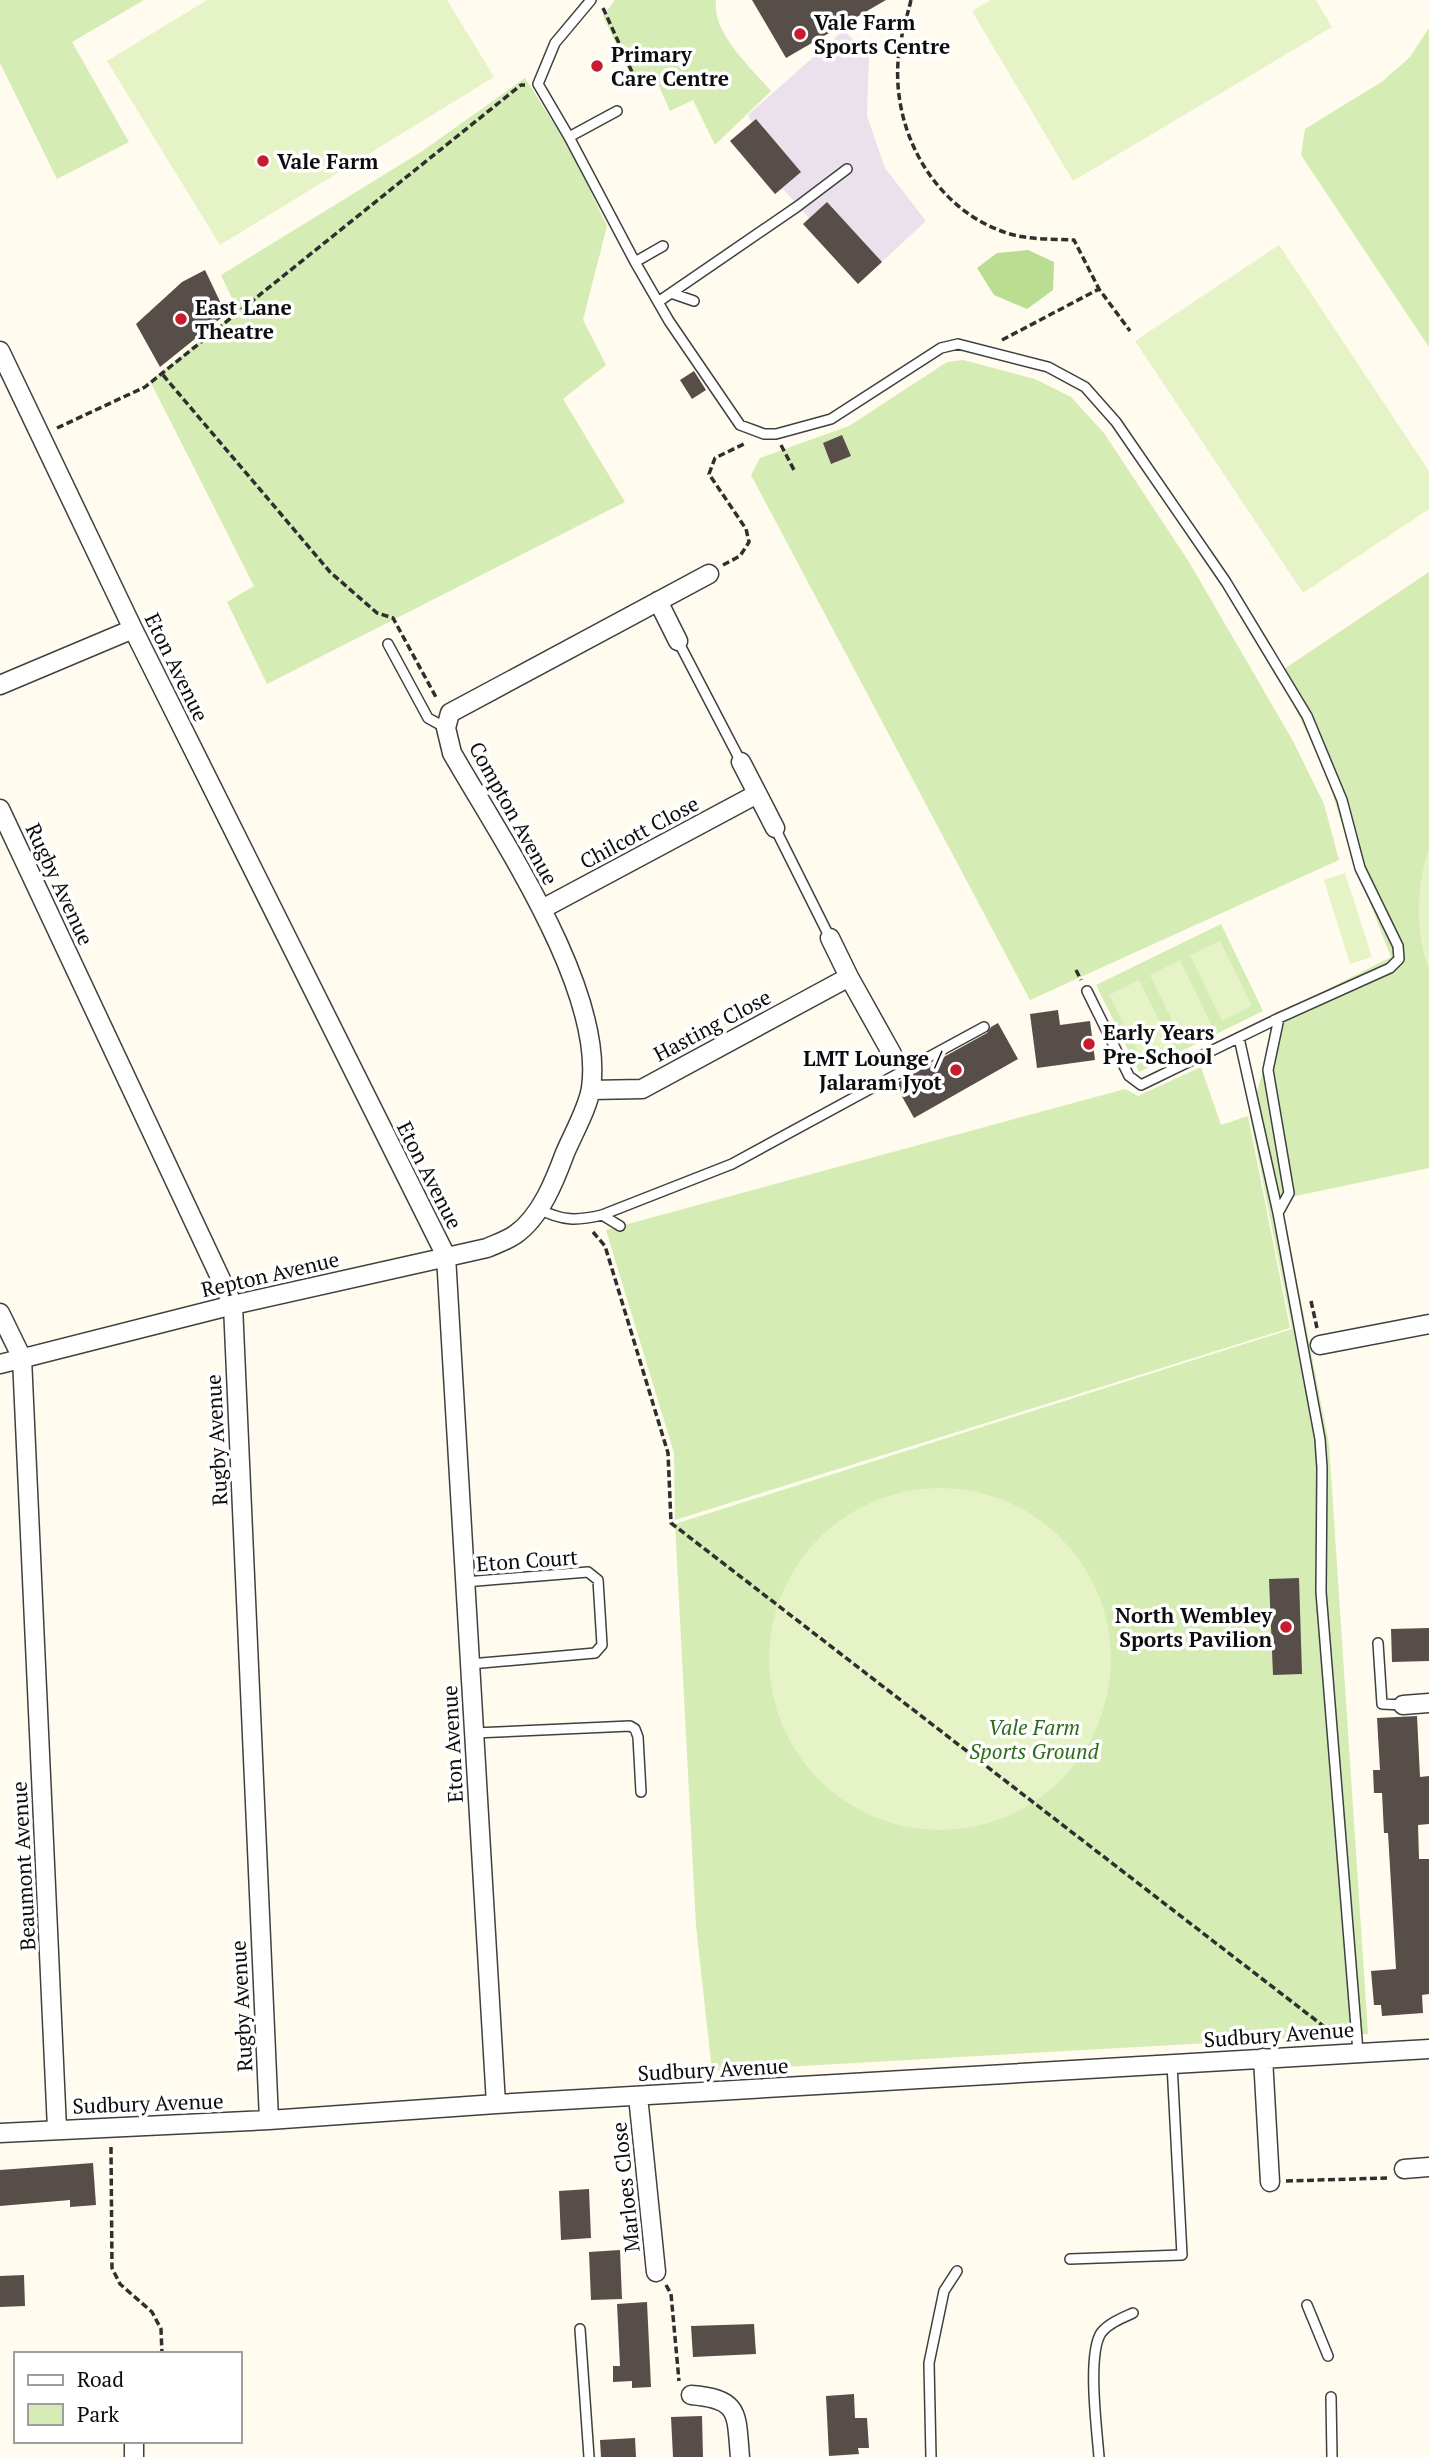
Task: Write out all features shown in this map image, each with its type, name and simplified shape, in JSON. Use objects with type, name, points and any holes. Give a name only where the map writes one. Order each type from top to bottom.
[{"type":"street","name":"Eton Avenue","points":[[0,351],[132,629],[446,1256],[496,2104]]},
{"type":"street","points":[[448,720],[709,573]]},
{"type":"street","points":[[658,601],[678,641]]},
{"type":"street","points":[[0,685],[132,629]]},
{"type":"street","name":"Compton Avenue","points":[[448,720],[452,753],[542,909],[581,998],[592,1050],[591,1090],[563,1160],[539,1209]]},
{"type":"street","points":[[741,762],[775,828]]},
{"type":"street","name":"Chilcott Close","points":[[542,909],[757,794]]},
{"type":"street","name":"Rugby Avenue","points":[[0,809],[233,1305],[268,2120]]},
{"type":"street","points":[[830,938],[892,1054]]},
{"type":"street","name":"Hasting Close","points":[[591,1090],[642,1089],[849,976]]},
{"type":"street","name":"Repton Avenue","points":[[0,1364],[233,1305],[487,1248],[516,1234],[539,1209]]},
{"type":"street","name":"Beaumont Avenue","points":[[0,1313],[22,1358],[57,2129]]},
{"type":"street","points":[[1320,1345],[1429,1324]]},
{"type":"street","points":[[1403,1705],[1429,1703]]},
{"type":"street","name":"Sudbury Avenue","points":[[0,2133],[268,2120],[1429,2049]]},
{"type":"street","points":[[1263,2058],[1270,2182]]},
{"type":"street","name":"Marloes Close","points":[[638,2096],[656,2272]]},
{"type":"street","points":[[1404,2169],[1429,2167]]},
{"type":"street","points":[[691,2395],[710,2396],[728,2403],[736,2417],[740,2457]]},
{"type":"lane","points":[[591,0],[555,43],[538,84],[658,302],[740,425],[764,435],[831,419],[941,348],[958,344],[1048,367],[1085,387],[1108,413],[1226,582],[1307,716],[1342,800],[1360,867],[1398,946],[1399,958],[1390,968],[1141,1085],[1129,1076],[1087,992]]},
{"type":"lane","points":[[569,137],[617,111]]},
{"type":"lane","points":[[658,302],[848,169]]},
{"type":"lane","points":[[635,262],[663,246]]},
{"type":"lane","points":[[671,293],[694,301]]},
{"type":"lane","points":[[678,641],[741,762]]},
{"type":"lane","points":[[388,644],[428,718],[448,720]]},
{"type":"lane","points":[[775,828],[830,938]]},
{"type":"lane","points":[[1278,1213],[1289,1193],[1268,1070],[1279,1018]]},
{"type":"lane","points":[[539,1209],[568,1221],[582,1220],[602,1215],[732,1164],[984,1027]]},
{"type":"lane","points":[[1239,1038],[1278,1213],[1320,1439],[1321,1592],[1358,2052]]},
{"type":"lane","points":[[602,1215],[620,1226]]},
{"type":"lane","name":"Eton Court","points":[[465,1582],[588,1572],[598,1580],[603,1645],[595,1653],[470,1664]]},
{"type":"lane","points":[[1378,1643],[1382,1704],[1403,1705]]},
{"type":"lane","points":[[474,1733],[629,1726],[635,1729],[638,1737],[641,1792]]},
{"type":"lane","points":[[1070,2259],[1182,2255],[1172,2064]]},
{"type":"lane","points":[[931,2457],[929,2363],[944,2291],[957,2271]]},
{"type":"lane","points":[[1307,2305],[1328,2356]]},
{"type":"lane","points":[[1100,2457],[1093,2371],[1100,2334],[1117,2319],[1133,2313]]},
{"type":"lane","points":[[580,2329],[589,2457]]},
{"type":"lane","points":[[1331,2397],[1332,2457]]},
{"type":"path","points":[[600,0],[637,83]]},
{"type":"path","points":[[911,0],[899,52],[898,85],[904,125],[915,153],[932,179],[956,203],[983,222],[1011,234],[1074,240],[1099,289],[1130,331]]},
{"type":"path","points":[[41,435],[125,398],[163,374],[521,86],[538,84]]},
{"type":"path","points":[[982,351],[1099,289]]},
{"type":"path","points":[[163,374],[330,572],[377,613],[393,618],[448,720]]},
{"type":"path","points":[[776,434],[795,472]]},
{"type":"path","points":[[709,573],[740,556],[749,542],[746,528],[709,474],[715,458],[764,435]]},
{"type":"path","points":[[582,1220],[605,1246],[668,1453],[671,1523],[1358,2052]]},
{"type":"path","points":[[111,2127],[112,2268],[120,2284],[152,2312],[161,2329],[162,2352]]},
{"type":"path","points":[[1270,2182],[1396,2177],[1404,2169]]},
{"type":"path","points":[[656,2272],[671,2294],[680,2389],[691,2395]]},
{"type":"shaded area","points":[[844,30],[869,56],[867,116],[885,168],[926,221],[858,284],[803,224],[809,218],[783,189],[775,194],[730,141],[752,122],[748,115]]},
{"type":"green space","points":[[0,0],[144,0],[72,42],[129,142],[57,179],[0,63]]},
{"type":"green space","name":"Vale Farm","points":[[207,0],[447,0],[494,77],[220,245],[107,61]]},
{"type":"green space","points":[[615,0],[716,0],[716,13],[726,37],[771,91],[715,145],[693,100],[670,111],[654,75],[635,84],[603,16]]},
{"type":"green space","points":[[991,0],[1316,0],[1332,27],[1073,181],[972,11]]},
{"type":"green space","points":[[1429,28],[1429,347],[1301,155],[1305,129],[1383,81],[1410,57]]},
{"type":"green space","points":[[525,78],[573,154],[607,226],[583,320],[606,365],[563,399],[625,502],[267,684],[227,602],[254,586],[150,381],[238,311],[221,275],[421,152]]},
{"type":"green space","points":[[1279,245],[1429,471],[1429,509],[1303,593],[1135,341]]},
{"type":"green space","points":[[1028,250],[1054,262],[1053,290],[1027,309],[994,295],[977,268],[997,253]]},
{"type":"green space","points":[[963,360],[1035,379],[1071,397],[1104,433],[1189,562],[1293,741],[1324,804],[1339,860],[1030,1000],[751,475],[760,458],[849,426],[947,362]]},
{"type":"green space","name":"Vale Farm Sports Ground","points":[[1429,572],[1429,1168],[1281,1199],[1329,1444],[1368,2034],[712,2071],[696,1926],[675,1524],[1292,1329],[1250,1117],[1279,1014],[1391,957],[1353,859],[1325,770],[1278,673]]},
{"type":"green space","points":[[1429,848],[1429,969],[1421,939],[1419,908],[1422,877]]},
{"type":"green space","points":[[1345,873],[1372,957],[1350,964],[1324,880]]},
{"type":"green space","points":[[1221,924],[1263,1011],[1139,1072],[1096,985]]},
{"type":"green space","points":[[1220,941],[1252,1006],[1222,1021],[1190,955]]},
{"type":"green space","points":[[1180,960],[1212,1026],[1182,1041],[1150,975]]},
{"type":"green space","points":[[1139,980],[1172,1046],[1142,1060],[1109,995]]},
{"type":"green space","points":[[1201,1067],[1221,1125],[1248,1116],[1290,1328],[675,1520],[674,1453],[606,1230],[1125,1089],[1138,1096]]},
{"type":"green space","points":[[940,1488],[973,1491],[1005,1501],[1035,1517],[1061,1538],[1082,1564],[1098,1594],[1108,1626],[1111,1659],[1108,1692],[1098,1724],[1082,1754],[1061,1780],[1035,1801],[1005,1817],[973,1827],[940,1830],[907,1827],[875,1817],[845,1801],[819,1780],[798,1754],[782,1724],[772,1692],[769,1659],[772,1626],[782,1594],[798,1564],[819,1538],[845,1517],[875,1501],[907,1491]]},
{"type":"building","name":"Vale Farm Sports Centre","points":[[752,0],[886,0],[786,58]]},
{"type":"building","points":[[756,119],[801,172],[775,194],[730,141]]},
{"type":"building","points":[[827,202],[882,262],[858,284],[803,224]]},
{"type":"building","name":"East Lane Theatre","points":[[205,270],[226,314],[160,367],[136,324],[182,282]]},
{"type":"building","points":[[694,371],[706,390],[692,399],[680,380]]},
{"type":"building","points":[[842,435],[851,456],[831,464],[823,443]]},
{"type":"building","points":[[1058,1010],[1060,1025],[1090,1021],[1095,1060],[1037,1068],[1030,1014]]},
{"type":"building","name":"LMT Lounge / Jalaram Jyot","points":[[998,1023],[1018,1059],[914,1118],[895,1084],[987,1033]]},
{"type":"building","name":"North Wembley Sports Pavilion","points":[[1299,1578],[1302,1674],[1273,1675],[1269,1579]]},
{"type":"building","points":[[1429,1628],[1429,1661],[1392,1662],[1391,1629]]},
{"type":"building","points":[[1417,1716],[1420,1777],[1429,1776],[1429,1824],[1418,1825],[1419,1859],[1429,1859],[1429,1994],[1422,1995],[1423,2013],[1382,2016],[1381,2005],[1374,2005],[1371,1971],[1396,1969],[1388,1833],[1384,1833],[1382,1793],[1374,1793],[1373,1770],[1380,1770],[1377,1718]]},
{"type":"building","points":[[93,2163],[96,2205],[70,2207],[70,2200],[0,2206],[0,2170]]},
{"type":"building","points":[[589,2189],[591,2238],[561,2240],[559,2191]]},
{"type":"building","points":[[620,2250],[622,2299],[591,2300],[589,2252]]},
{"type":"building","points":[[24,2275],[25,2306],[0,2307],[0,2276]]},
{"type":"building","points":[[647,2302],[651,2387],[632,2388],[632,2381],[613,2382],[613,2366],[620,2366],[617,2304]]},
{"type":"building","points":[[754,2324],[756,2354],[693,2357],[691,2326]]},
{"type":"building","points":[[854,2394],[855,2418],[867,2418],[869,2448],[858,2448],[859,2454],[829,2456],[826,2396]]},
{"type":"building","points":[[702,2416],[703,2457],[673,2457],[671,2417]]},
{"type":"building","points":[[635,2438],[636,2457],[601,2457],[600,2440]]},
{"type":"place","name":"Vale Farm Sports Centre","points":[[800,34]]},
{"type":"place","name":"Primary Care Centre","points":[[597,66]]},
{"type":"place","name":"Vale Farm","points":[[263,161]]},
{"type":"place","name":"East Lane Theatre","points":[[181,319]]},
{"type":"place","name":"Early Years Pre-School","points":[[1089,1044]]},
{"type":"place","name":"LMT Lounge / Jalaram Jyot","points":[[956,1070]]},
{"type":"place","name":"North Wembley Sports Pavilion","points":[[1286,1627]]}]
